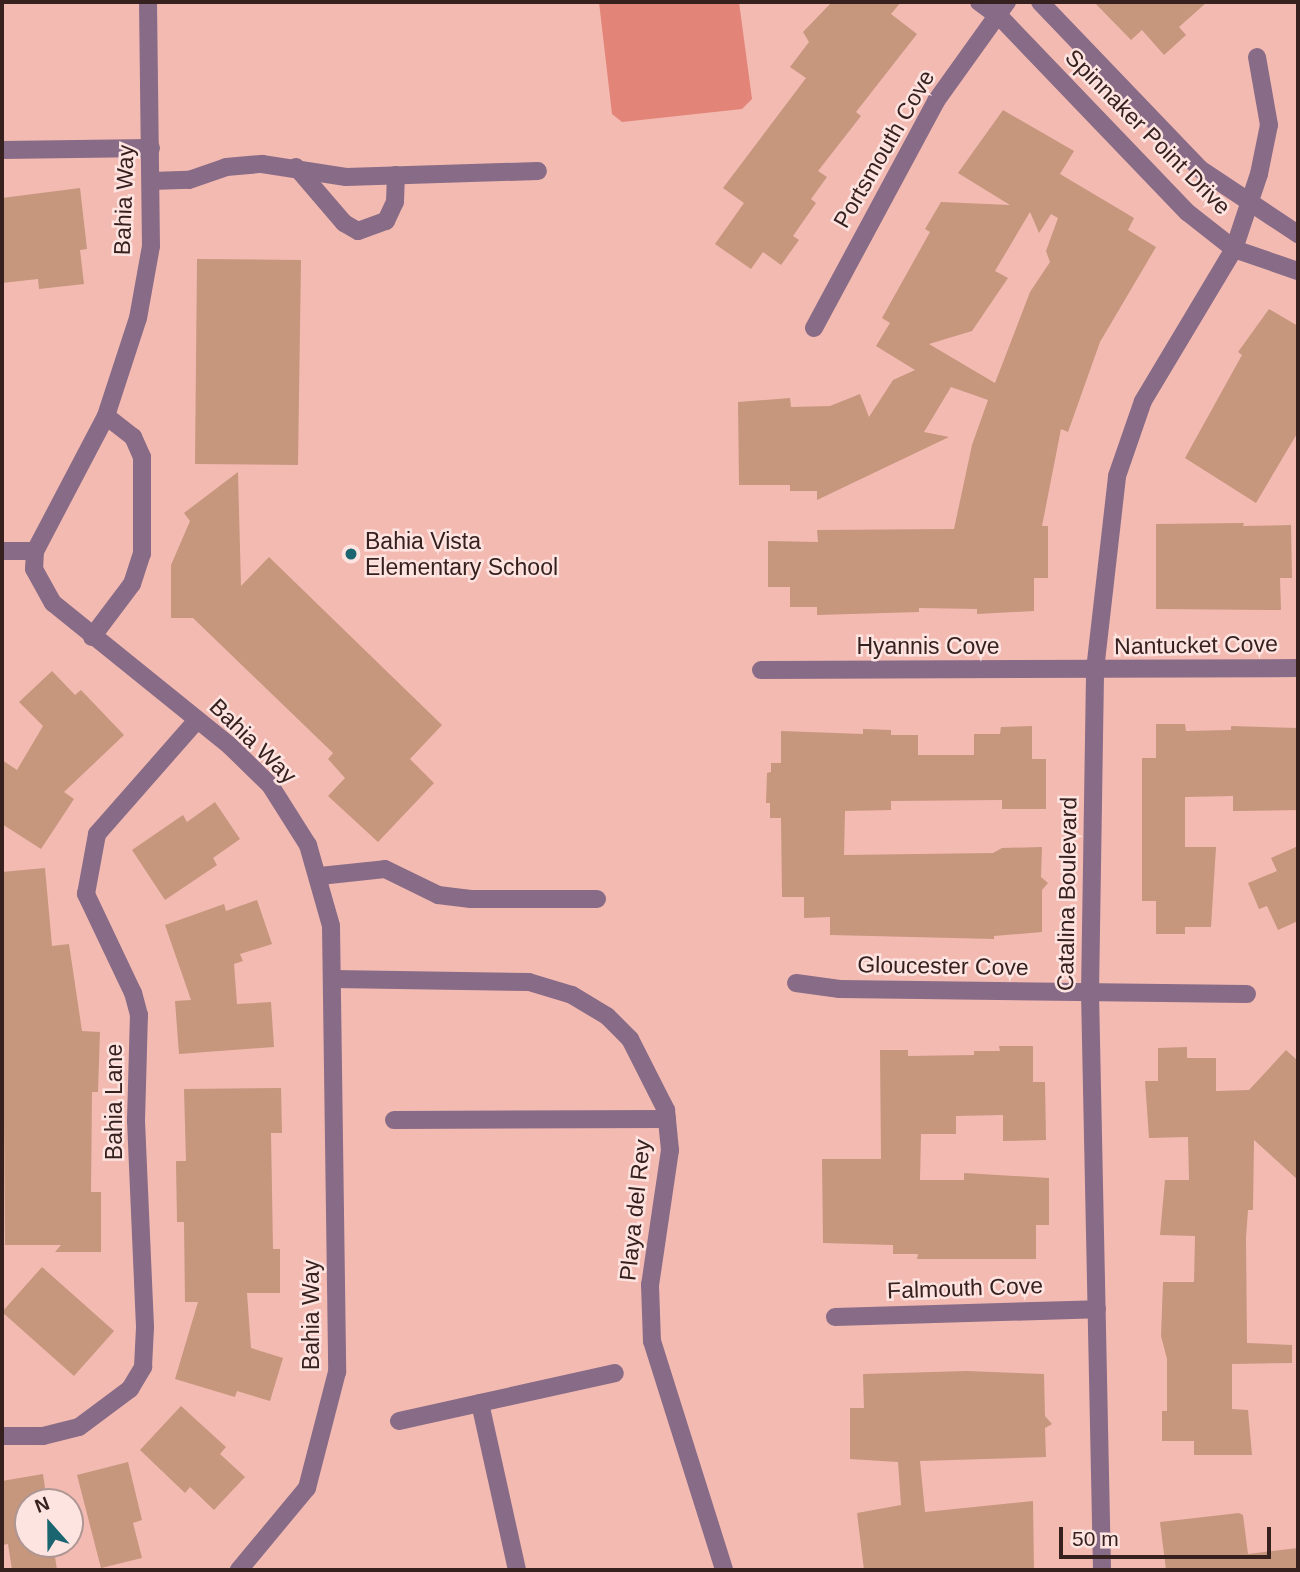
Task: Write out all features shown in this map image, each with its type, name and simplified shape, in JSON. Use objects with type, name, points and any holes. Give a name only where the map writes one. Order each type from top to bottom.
[{"type":"street","name":"Bahia Way","points":[[148,2],[151,246],[138,318],[106,416],[35,551],[34,569],[42,589],[92,637],[197,720],[270,785],[294,819],[320,876],[331,926],[334,979],[337,1372],[307,1488],[239,1570]]},
{"type":"street","name":"Spinnaker Point Drive","points":[[979,2],[1002,8],[1187,212],[1234,249],[1298,271]]},
{"type":"street","name":"Spinnaker Point Drive","points":[[1040,2],[1200,169],[1298,234]]},
{"type":"street","name":"Portsmouth Cove","points":[[814,328],[936,101],[1002,8]]},
{"type":"street","name":"Catalina Boulevard","points":[[1102,1570],[1090,993],[1095,670],[1117,476],[1143,401],[1234,249],[1251,205],[1269,125],[1257,57]]},
{"type":"street","points":[[2,150],[151,148]]},
{"type":"street","points":[[151,181],[189,180],[226,167],[262,164],[296,167],[346,177],[538,172]]},
{"type":"street","points":[[296,167],[344,223],[358,231],[386,221],[395,202],[396,175]]},
{"type":"street","points":[[92,637],[132,584],[142,554],[142,457],[133,436],[106,416]]},
{"type":"street","points":[[2,551],[35,551]]},
{"type":"street","name":"Nantucket Cove","points":[[1095,670],[1298,668]]},
{"type":"street","name":"Hyannis Cove","points":[[761,670],[1095,670]]},
{"type":"street","name":"Bahia Lane","points":[[2,1436],[43,1436],[79,1427],[130,1389],[143,1367],[145,1327],[136,1121],[139,1015],[133,993],[86,894],[97,834],[197,720]]},
{"type":"street","points":[[320,876],[385,869],[438,895],[471,899],[597,899]]},
{"type":"street","name":"Playa del Rey","points":[[334,979],[529,982],[572,995],[607,1016],[630,1039],[667,1119],[670,1150],[650,1285],[652,1341],[724,1570]]},
{"type":"street","name":"Gloucester Cove","points":[[796,982],[841,989],[1247,994]]},
{"type":"street","points":[[394,1120],[667,1119]]},
{"type":"street","name":"Falmouth Cove","points":[[835,1317],[1097,1309]]},
{"type":"street","points":[[399,1421],[615,1373]]},
{"type":"street","points":[[480,1403],[517,1570]]},
{"type":"shaded area","points":[[599,2],[739,2],[752,99],[742,109],[622,122],[612,114]]},
{"type":"building","points":[[832,2],[901,2],[891,14],[917,34],[856,112],[861,116],[818,171],[827,177],[811,199],[816,203],[793,236],[799,240],[781,265],[763,252],[751,269],[715,244],[744,203],[723,188],[806,78],[790,67],[809,42],[803,32]]},
{"type":"building","points":[[1094,2],[1207,2],[1179,27],[1186,35],[1164,55],[1142,30],[1131,40]]},
{"type":"building","points":[[1003,110],[1074,151],[1060,174],[1134,218],[1128,230],[1156,247],[1100,342],[1068,432],[1061,429],[1042,526],[1048,526],[1048,578],[1034,578],[1034,611],[977,614],[977,609],[919,608],[919,612],[817,615],[817,607],[790,607],[790,587],[768,587],[768,541],[818,542],[817,530],[954,529],[972,445],[988,400],[951,387],[924,432],[949,437],[817,500],[817,491],[790,491],[790,485],[739,485],[738,402],[790,398],[791,407],[830,406],[860,394],[869,417],[893,380],[915,370],[876,346],[890,323],[882,318],[930,232],[925,229],[941,202],[1010,205],[958,173]],"holes":[[[1030,212],[1039,233],[1051,214],[1058,218],[1046,251],[1050,262],[1030,292],[995,383],[929,344],[972,331],[1008,278],[995,271]]]},
{"type":"building","points":[[80,188],[87,249],[80,250],[84,284],[39,289],[38,279],[2,283],[2,198]]},
{"type":"building","points":[[197,259],[301,260],[298,465],[195,464]]},
{"type":"building","points":[[1269,309],[1298,326],[1298,432],[1256,503],[1185,458],[1242,355],[1238,352]]},
{"type":"building","points":[[238,472],[241,586],[269,557],[442,725],[410,759],[434,783],[378,842],[328,796],[345,778],[328,759],[333,753],[193,618],[171,618],[171,565],[190,521],[184,513]]},
{"type":"building","points":[[1244,523],[1243,526],[1291,525],[1292,578],[1280,578],[1281,610],[1156,609],[1156,524]]},
{"type":"building","points":[[52,671],[75,695],[81,690],[124,735],[64,792],[74,799],[41,849],[2,824],[2,760],[17,770],[43,726],[19,702]]},
{"type":"building","points":[[1156,724],[1185,724],[1186,731],[1231,730],[1231,726],[1298,728],[1298,810],[1233,811],[1233,796],[1185,797],[1185,847],[1216,847],[1211,927],[1185,927],[1185,934],[1156,934],[1156,901],[1142,901],[1142,758],[1156,758]]},
{"type":"building","points":[[1032,726],[1032,759],[1046,759],[1046,809],[1002,809],[1002,800],[891,801],[891,810],[845,811],[844,855],[993,853],[1002,848],[1042,847],[1041,877],[1048,883],[1042,890],[1042,932],[994,936],[994,939],[830,935],[830,917],[804,918],[804,897],[782,897],[781,818],[770,818],[770,803],[766,803],[767,773],[771,772],[771,763],[781,763],[781,731],[863,734],[863,729],[891,730],[891,735],[918,735],[918,755],[974,755],[974,734],[1000,734],[1001,727]]},
{"type":"building","points":[[215,802],[240,839],[213,858],[217,865],[165,900],[132,850],[183,815],[187,822]]},
{"type":"building","points":[[1298,846],[1298,921],[1278,930],[1267,906],[1259,909],[1248,883],[1277,871],[1271,858]]},
{"type":"building","points":[[45,868],[52,946],[69,944],[82,1031],[100,1032],[98,1092],[92,1092],[91,1192],[101,1192],[101,1252],[55,1252],[61,1245],[5,1245],[2,872]]},
{"type":"building","points":[[257,900],[272,944],[240,954],[243,961],[234,964],[237,1004],[271,1002],[274,1047],[179,1054],[175,1001],[191,1000],[165,925],[224,904],[226,911]]},
{"type":"building","points":[[999,1046],[1033,1046],[1033,1082],[1045,1082],[1046,1140],[1003,1141],[1003,1115],[956,1116],[956,1134],[921,1134],[920,1180],[964,1180],[964,1173],[1049,1178],[1049,1225],[1036,1225],[1036,1259],[917,1259],[918,1254],[893,1254],[893,1245],[823,1243],[822,1159],[881,1159],[880,1050],[908,1050],[908,1056],[974,1055],[974,1051],[1000,1051]]},
{"type":"building","points":[[1187,1047],[1187,1058],[1216,1058],[1216,1091],[1249,1090],[1286,1050],[1298,1061],[1298,1180],[1254,1140],[1253,1210],[1248,1210],[1246,1238],[1247,1343],[1292,1345],[1292,1363],[1232,1364],[1232,1409],[1248,1410],[1252,1455],[1194,1455],[1194,1441],[1162,1441],[1162,1411],[1167,1411],[1167,1359],[1161,1336],[1163,1282],[1194,1282],[1195,1236],[1160,1235],[1165,1180],[1189,1180],[1188,1137],[1149,1138],[1145,1081],[1158,1081],[1158,1048]]},
{"type":"building","points":[[281,1088],[282,1133],[271,1133],[273,1249],[280,1249],[280,1293],[247,1293],[251,1348],[283,1358],[270,1401],[237,1391],[235,1397],[175,1379],[198,1302],[185,1302],[184,1222],[177,1222],[176,1161],[186,1161],[184,1089]]},
{"type":"building","points":[[42,1267],[114,1331],[74,1376],[2,1312]]},
{"type":"building","points":[[967,1371],[1044,1374],[1045,1416],[1052,1424],[1045,1428],[1046,1457],[920,1461],[925,1512],[1033,1501],[1034,1570],[864,1570],[857,1513],[901,1505],[898,1462],[850,1459],[850,1408],[864,1408],[863,1374]]},
{"type":"building","points":[[181,1406],[226,1447],[220,1454],[245,1477],[214,1510],[190,1487],[185,1493],[140,1450]]},
{"type":"building","points":[[128,1462],[142,1520],[133,1523],[142,1558],[101,1568],[84,1502],[84,1488],[80,1488],[77,1475]]},
{"type":"building","points":[[43,1474],[45,1488],[14,1488],[14,1558],[55,1558],[57,1570],[12,1570],[8,1544],[2,1545],[2,1481]]},
{"type":"building","points":[[1239,1513],[1243,1515],[1248,1554],[1298,1548],[1298,1570],[1166,1570],[1160,1522]]},
{"type":"place","name":"Bahia Vista Elementary School","points":[[351,554]]}]
